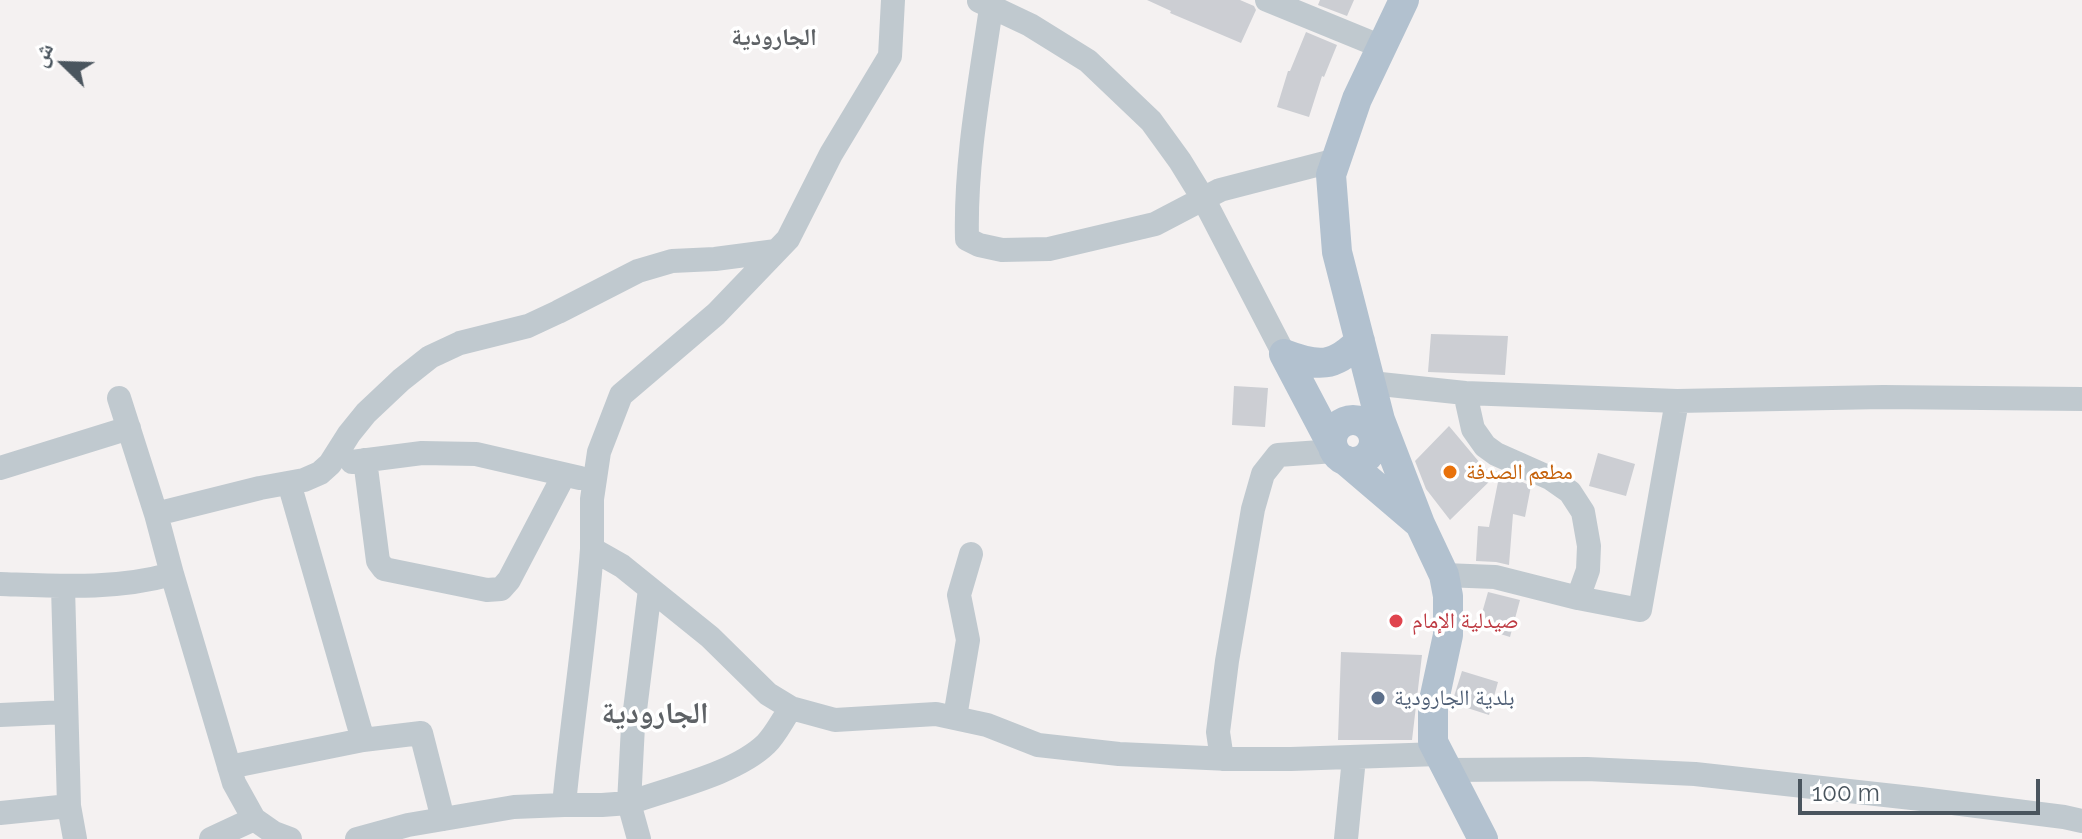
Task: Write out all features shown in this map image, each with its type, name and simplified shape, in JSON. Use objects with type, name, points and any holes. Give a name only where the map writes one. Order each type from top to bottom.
[{"type":"main road","points":[[1404,0],[1357,99],[1331,175],[1337,252],[1380,420],[1385,456],[1444,575],[1448,596],[1448,635],[1433,705],[1433,742],[1483,839]]},
{"type":"main road","points":[[1284,354],[1307,363],[1326,364],[1341,357],[1360,341]]},
{"type":"main road","points":[[1342,439],[1360,341]]},
{"type":"main road","points":[[1284,354],[1358,462],[1370,455],[1385,456]]},
{"type":"main road","points":[[1342,439],[1420,524]]},
{"type":"street","points":[[564,805],[588,605],[594,482],[599,452],[621,395],[716,314],[788,239],[831,154],[890,56],[893,0]]},
{"type":"street","points":[[1267,0],[1382,47]]},
{"type":"street","points":[[1284,354],[1204,200],[1151,121],[1088,61],[1030,25],[984,4],[966,212],[967,239],[979,245],[1002,250],[1049,249],[1155,224],[1204,200],[1220,190],[1336,160]]},
{"type":"street","points":[[156,514],[320,473],[330,464],[366,413],[401,380],[430,357],[460,343],[528,326],[638,271],[672,261],[776,251]]},
{"type":"street","points":[[1371,383],[1465,393],[1677,401],[1883,397],[2082,399]]},
{"type":"street","points":[[1465,393],[1473,429],[1485,446],[1550,478],[1570,492],[1583,512],[1589,558],[1578,598]]},
{"type":"street","points":[[119,398],[234,783],[254,819],[274,833],[290,839]]},
{"type":"street","points":[[1444,575],[1495,577],[1640,610],[1677,401]]},
{"type":"street","points":[[0,468],[129,428]]},
{"type":"street","points":[[1222,759],[1218,732],[1227,661],[1253,509],[1263,474],[1278,455],[1342,439]]},
{"type":"street","points":[[330,464],[422,453],[476,454],[594,482]]},
{"type":"street","points":[[365,460],[378,561],[384,569],[487,590],[501,589],[509,580],[564,475]]},
{"type":"street","points":[[289,483],[363,740]]},
{"type":"street","points":[[592,549],[622,566],[710,637],[768,694],[791,708],[835,720],[936,714],[987,725],[1038,745],[1119,754],[1222,759],[1354,758],[1695,774],[1921,799],[2082,821]]},
{"type":"street","points":[[955,717],[968,640],[959,595],[971,554]]},
{"type":"street","points":[[0,584],[103,586],[172,574]]},
{"type":"street","points":[[63,587],[69,806],[75,839]]},
{"type":"street","points":[[639,839],[629,803],[633,726],[650,589]]},
{"type":"street","points":[[357,839],[408,825],[514,807],[629,803],[733,767],[768,741],[791,708]]},
{"type":"street","points":[[0,715],[66,712]]},
{"type":"street","points":[[229,767],[363,740],[421,733],[443,819]]},
{"type":"street","points":[[1346,839],[1354,758]]},
{"type":"street","points":[[0,813],[69,806]]},
{"type":"street","points":[[211,839],[254,819]]},
{"type":"building","points":[[1147,0],[1240,0],[1256,10],[1241,43]]},
{"type":"building","points":[[1320,0],[1354,0],[1347,16],[1318,5]]},
{"type":"building","points":[[1306,32],[1337,45],[1322,76],[1309,117],[1277,107],[1288,71]]},
{"type":"building","points":[[1431,334],[1508,336],[1505,375],[1428,372]]},
{"type":"building","points":[[1234,386],[1268,388],[1265,427],[1232,425]]},
{"type":"building","name":"مطعم الصدفة","points":[[1449,426],[1485,469],[1499,472],[1450,520],[1426,489],[1415,461]]},
{"type":"building","points":[[1598,453],[1635,464],[1626,496],[1589,486]]},
{"type":"building","points":[[1500,472],[1531,486],[1525,517],[1513,514],[1509,565],[1476,561],[1478,526],[1489,527]]},
{"type":"building","points":[[1488,592],[1520,600],[1510,637],[1478,627]]},
{"type":"building","name":"بلدية الجارودية","points":[[1341,652],[1422,655],[1412,740],[1338,740]]},
{"type":"building","points":[[1462,671],[1498,682],[1489,715],[1452,703]]},
{"type":"place","name":"مطعم الصدفة","points":[[1450,472]]},
{"type":"place","name":"صيدلية الإمام","points":[[1396,621]]},
{"type":"place","name":"بلدية الجارودية","points":[[1378,698]]},
{"type":"district","name":"الجارودية","points":[[774,38]]},
{"type":"district","name":"الجارودية","points":[[655,714]]}]
